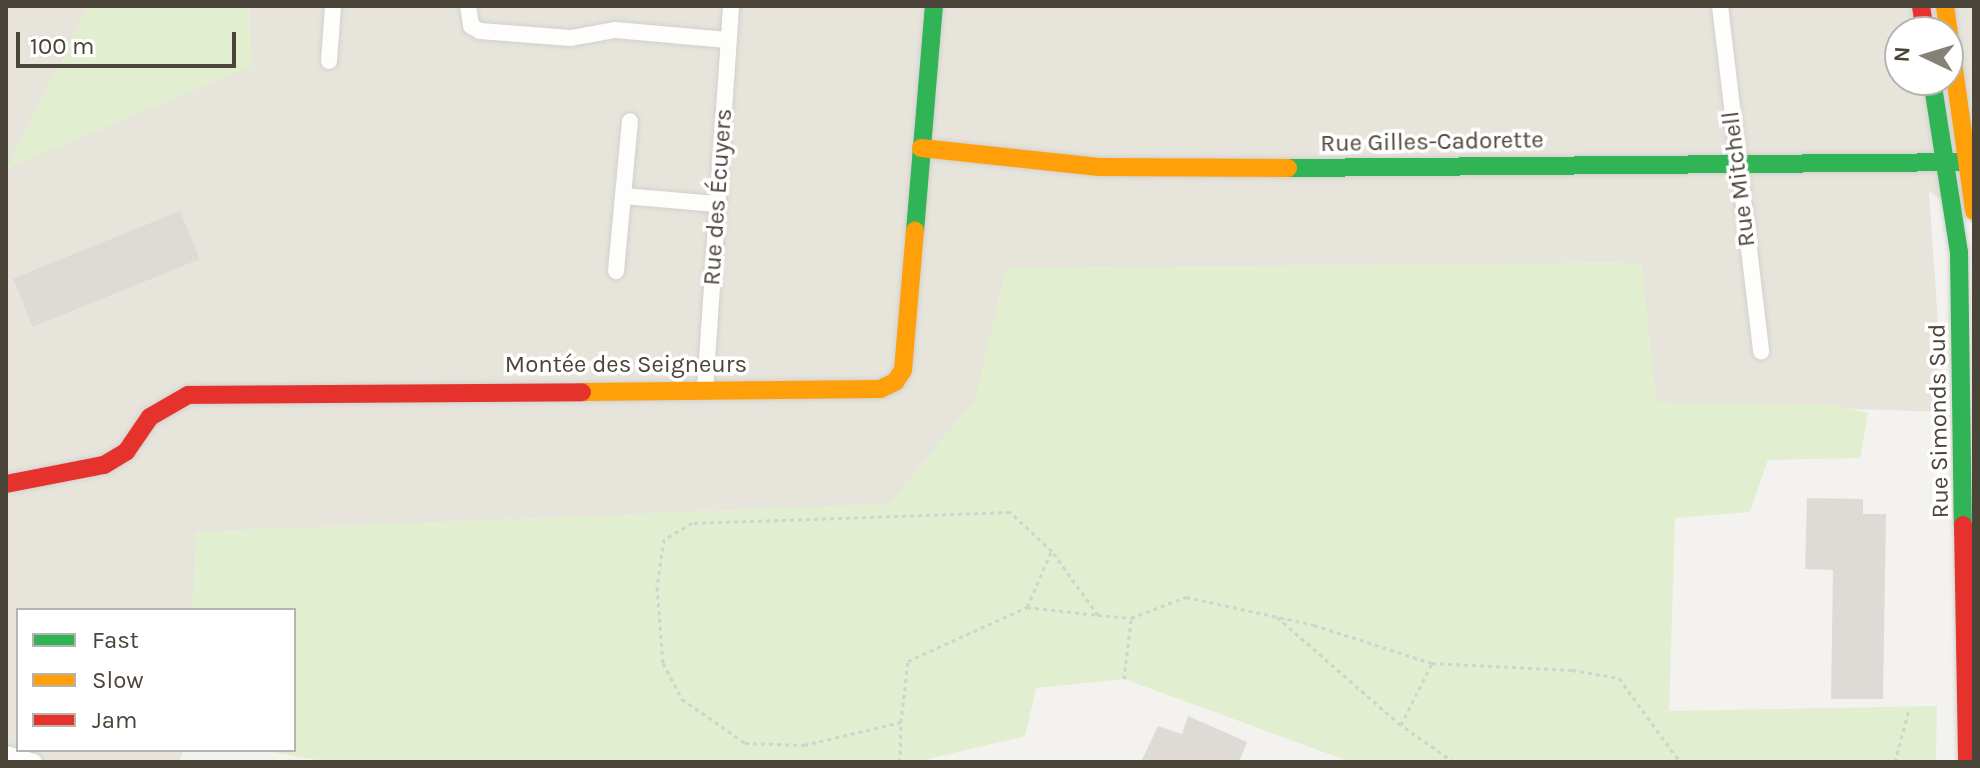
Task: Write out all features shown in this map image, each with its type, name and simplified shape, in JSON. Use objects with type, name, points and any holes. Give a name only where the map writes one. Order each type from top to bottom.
[{"type":"street","points":[[329,61],[333,6]]},
{"type":"street","points":[[468,6],[471,26],[480,31],[571,38],[615,30],[728,40]]},
{"type":"street","name":"Rue des Écuyers","points":[[705,389],[731,6]]},
{"type":"street","name":"Montée des Seigneurs","points":[[6,484],[104,465],[126,452],[150,417],[188,395],[880,389],[895,382],[903,370],[934,6]]},
{"type":"street","name":"Rue Mitchell","points":[[1720,6],[1736,163],[1761,352]]},
{"type":"street","points":[[1945,6],[1971,162],[1974,211]]},
{"type":"street","name":"Rue Simonds Sud","points":[[1935,96],[1959,252],[1967,365],[1970,594],[1967,762]]},
{"type":"street","points":[[616,271],[630,121]]},
{"type":"street","name":"Rue Gilles-Cadorette","points":[[921,148],[1099,167],[1185,169],[1971,162]]},
{"type":"street","points":[[623,196],[717,204]]},
{"type":"street","points":[[6,754],[34,762]]},
{"type":"path","points":[[901,722],[804,745],[745,743],[711,724],[682,699],[663,663],[657,622],[664,539],[678,527],[723,519],[1010,512],[1052,551],[1098,615]]},
{"type":"path","points":[[1027,607],[1052,551]]},
{"type":"path","points":[[900,762],[908,661],[1027,607],[1131,618],[1186,597],[1277,617],[1432,663],[1572,670],[1619,678],[1680,762]]},
{"type":"path","points":[[1277,617],[1401,725],[1454,762]]},
{"type":"path","points":[[1124,679],[1131,618]]},
{"type":"path","points":[[1401,725],[1432,663]]},
{"type":"path","points":[[1895,762],[1909,709]]},
{"type":"shaded area","points":[[6,6],[1974,6],[1974,224],[1929,191],[1944,412],[1656,402],[1641,263],[1007,268],[975,400],[889,504],[196,532],[193,608],[16,608],[16,752],[183,752],[179,762],[6,762]]},
{"type":"green space","points":[[88,6],[249,6],[252,66],[6,169]]},
{"type":"green space","points":[[1642,263],[1656,402],[1827,404],[1868,413],[1860,458],[1768,460],[1750,512],[1675,518],[1669,711],[1937,706],[1936,762],[1351,762],[1124,679],[1036,688],[1025,736],[915,762],[330,762],[272,752],[296,752],[296,608],[193,608],[195,532],[889,504],[975,400],[1007,268]]},
{"type":"building","points":[[180,211],[199,259],[33,327],[13,278]]},
{"type":"building","points":[[1807,498],[1863,499],[1863,514],[1886,514],[1883,699],[1831,699],[1833,570],[1805,569]]},
{"type":"building","points":[[1188,716],[1247,742],[1239,762],[1141,762],[1158,726],[1182,734]]},
{"type":"traffic: fast","points":[[915,231],[934,6]]},
{"type":"traffic: fast","points":[[1935,96],[1959,252],[1963,525]]},
{"type":"traffic: fast","points":[[1288,168],[1974,162]]},
{"type":"traffic: slow","points":[[1945,6],[1974,211]]},
{"type":"traffic: slow","points":[[921,148],[1099,167],[1288,168]]},
{"type":"traffic: slow","points":[[582,392],[880,389],[895,382],[903,370],[915,231]]},
{"type":"traffic: jam","points":[[1921,6],[1923,16]]},
{"type":"traffic: jam","points":[[6,484],[104,465],[126,452],[150,417],[188,395],[582,392]]},
{"type":"traffic: jam","points":[[1963,525],[1967,762]]}]
